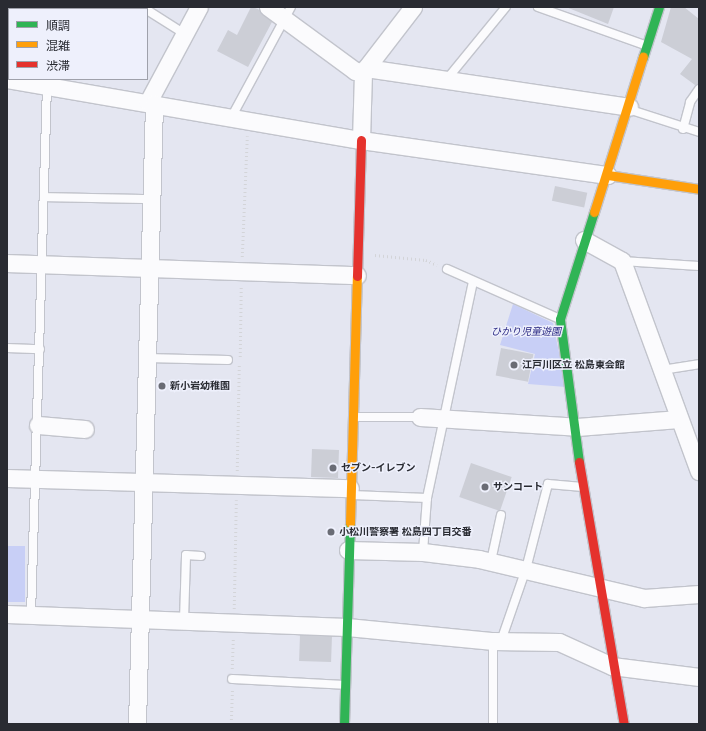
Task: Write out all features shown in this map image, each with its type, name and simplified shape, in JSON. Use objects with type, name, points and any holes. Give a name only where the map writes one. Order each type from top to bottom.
[{"type":"street","points":[[137,724],[152,199],[151,103],[199,7]]},
{"type":"street","points":[[268,7],[286,12],[355,71],[365,70],[446,80],[628,108]]},
{"type":"street","points":[[344,724],[351,417],[365,70],[413,7]]},
{"type":"street","points":[[624,724],[612,666],[599,588],[577,427],[560,319],[584,240],[608,175],[659,7]]},
{"type":"street","points":[[16,82],[151,103],[361,140],[699,189]]},
{"type":"street","points":[[584,240],[622,261],[662,370],[678,419],[699,471]]},
{"type":"street","points":[[7,264],[357,275]]},
{"type":"street","points":[[420,417],[444,417],[577,427],[678,419]]},
{"type":"street","points":[[38,426],[85,429]]},
{"type":"street","points":[[7,478],[236,485],[349,491]]},
{"type":"street","points":[[348,550],[423,552],[491,561],[644,598],[699,594]]},
{"type":"street","points":[[7,614],[233,621],[347,627],[497,641],[559,642],[612,666],[699,677]]},
{"type":"lane","points":[[446,80],[506,7]]},
{"type":"lane","points":[[538,7],[647,46]]},
{"type":"lane","points":[[148,10],[185,34]]},
{"type":"lane","points":[[231,118],[286,12]]},
{"type":"lane","points":[[31,615],[38,426],[47,86]]},
{"type":"lane","points":[[683,129],[690,102],[699,89]]},
{"type":"lane","points":[[628,108],[683,129],[699,132]]},
{"type":"lane","points":[[44,196],[152,199]]},
{"type":"lane","points":[[622,261],[699,266]]},
{"type":"lane","points":[[447,269],[473,282],[560,319]]},
{"type":"lane","points":[[423,552],[427,498],[473,282]]},
{"type":"lane","points":[[7,348],[40,349]]},
{"type":"lane","points":[[147,358],[228,360]]},
{"type":"lane","points":[[662,370],[699,364]]},
{"type":"lane","points":[[351,417],[420,417]]},
{"type":"lane","points":[[493,724],[497,641],[526,569],[548,484],[585,487]]},
{"type":"lane","points":[[349,491],[427,498]]},
{"type":"lane","points":[[491,561],[501,515]]},
{"type":"lane","points":[[184,620],[186,555],[201,556]]},
{"type":"lane","points":[[232,679],[345,685]]},
{"type":"path","points":[[231,724],[242,271],[248,121]]},
{"type":"path","points":[[358,253],[426,260],[447,269]]},
{"type":"green space","name":"ひかり児童遊園","points":[[513,304],[553,323],[566,387],[528,384],[535,354],[500,345]]},
{"type":"green space","points":[[7,546],[25,546],[25,602],[7,602]]},
{"type":"building","points":[[251,7],[258,9],[272,22],[248,67],[217,51],[228,30],[237,35]]},
{"type":"building","points":[[566,7],[614,7],[608,24]]},
{"type":"building","points":[[671,7],[684,7],[699,19],[699,84],[695,85],[680,74],[692,59],[661,42]]},
{"type":"building","points":[[555,186],[587,193],[584,208],[552,201]]},
{"type":"building","name":"江戸川区立 松島東会館","points":[[501,348],[533,354],[528,382],[496,375]]},
{"type":"building","points":[[312,449],[339,450],[338,478],[311,477]]},
{"type":"building","name":"サンコート","points":[[471,463],[512,477],[500,511],[459,497]]},
{"type":"building","points":[[300,635],[332,636],[331,662],[299,661]]},
{"type":"traffic: fast","points":[[643,57],[659,7]]},
{"type":"traffic: fast","points":[[579,462],[560,319],[594,212]]},
{"type":"traffic: fast","points":[[344,724],[350,523]]},
{"type":"traffic: slow","points":[[594,212],[643,57]]},
{"type":"traffic: slow","points":[[608,175],[699,189]]},
{"type":"traffic: slow","points":[[350,523],[357,276]]},
{"type":"traffic: jam","points":[[357,276],[361,140]]},
{"type":"traffic: jam","points":[[579,462],[624,724]]},
{"type":"place","name":"江戸川区立 松島東会館","points":[[514,365]]},
{"type":"place","name":"新小岩幼稚園","points":[[162,386]]},
{"type":"place","name":"セブン-イレブン","points":[[333,468]]},
{"type":"place","name":"サンコート","points":[[485,487]]},
{"type":"place","name":"小松川警察署 松島四丁目交番","points":[[331,532]]}]
